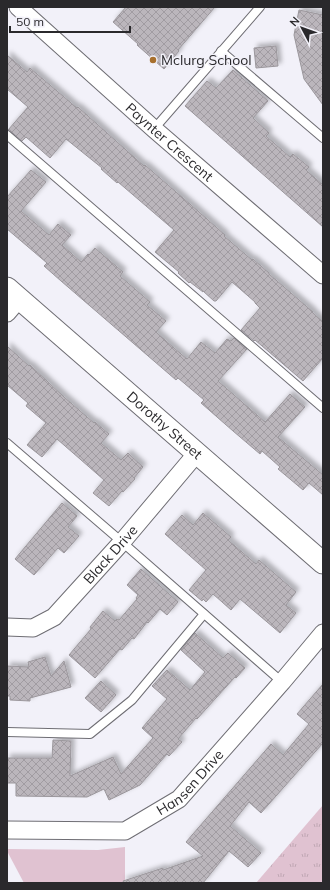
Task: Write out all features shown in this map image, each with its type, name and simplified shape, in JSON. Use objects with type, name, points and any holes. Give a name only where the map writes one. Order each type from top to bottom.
[{"type":"street","name":"Paynter Crescent","points":[[18,7],[323,275]]},
{"type":"street","name":"Dorothy Street","points":[[11,300],[197,453],[323,563]]},
{"type":"street","name":"Black Drive","points":[[7,627],[34,628],[54,617],[122,542],[197,453]]},
{"type":"street","name":"Hansen Drive","points":[[7,830],[125,831],[179,799],[323,633]]},
{"type":"lane","points":[[154,128],[260,7]]},
{"type":"lane","points":[[221,51],[323,138]]},
{"type":"lane","points":[[7,135],[323,408]]},
{"type":"lane","points":[[7,443],[282,682]]},
{"type":"lane","points":[[7,732],[90,734],[132,700],[204,614]]},
{"type":"green space","points":[[323,805],[323,883],[256,883]]},
{"type":"green space","points":[[125,847],[125,883],[24,883],[7,851],[7,849],[98,850]]},
{"type":"building","points":[[126,7],[215,7],[178,50],[179,51],[164,69],[113,22]]},
{"type":"building","points":[[299,10],[323,15],[323,105],[304,79],[294,35]]},
{"type":"building","points":[[276,46],[278,66],[256,68],[254,48]]},
{"type":"building","points":[[7,55],[27,72],[30,68],[77,108],[78,107],[144,166],[145,165],[198,211],[225,235],[224,236],[269,273],[323,322],[323,358],[303,381],[241,330],[260,308],[255,302],[232,282],[216,301],[190,282],[189,283],[178,273],[179,272],[155,252],[174,230],[118,182],[117,183],[101,169],[102,168],[66,139],[50,158],[26,137],[22,141],[8,130],[28,107],[7,89]]},
{"type":"building","points":[[233,70],[268,101],[253,118],[269,133],[266,136],[290,157],[293,154],[309,167],[306,170],[323,185],[323,227],[185,106],[207,81],[216,88]]},
{"type":"building","points":[[31,170],[46,182],[21,211],[49,235],[58,224],[71,235],[62,245],[81,262],[95,248],[123,272],[120,276],[150,302],[147,305],[166,321],[156,332],[174,348],[187,359],[201,342],[215,353],[227,339],[231,341],[234,338],[247,349],[218,381],[265,422],[290,394],[305,407],[278,437],[323,475],[323,495],[309,483],[303,490],[278,469],[280,467],[262,451],[260,454],[201,403],[204,400],[178,378],[176,380],[61,281],[44,266],[47,263],[7,229],[7,197]]},
{"type":"building","points":[[7,346],[94,423],[95,422],[109,434],[101,443],[121,460],[128,453],[143,467],[134,478],[135,479],[109,506],[93,493],[104,480],[57,439],[42,457],[27,445],[46,423],[26,406],[28,403],[7,385]]},
{"type":"building","points":[[62,503],[77,516],[68,527],[79,536],[64,553],[58,548],[34,575],[15,559]]},
{"type":"building","points":[[203,513],[231,537],[228,540],[256,564],[259,560],[296,592],[286,605],[296,613],[280,633],[240,599],[231,610],[213,594],[206,602],[203,599],[202,601],[189,590],[206,570],[165,534],[182,515],[193,525]]},
{"type":"building","points":[[141,569],[178,602],[167,615],[160,609],[148,623],[147,622],[134,639],[132,638],[122,650],[120,649],[95,678],[69,655],[91,629],[90,627],[103,611],[115,621],[117,619],[119,620],[137,599],[136,598],[138,595],[127,585]]},
{"type":"building","points":[[195,633],[223,658],[228,653],[245,668],[197,719],[196,718],[178,739],[182,742],[169,756],[167,754],[140,785],[109,800],[104,789],[87,797],[16,796],[16,783],[7,783],[7,758],[52,758],[53,740],[71,741],[70,776],[113,757],[121,774],[153,738],[142,728],[167,699],[152,686],[167,670],[190,690],[205,672],[181,650]]},
{"type":"building","points":[[45,657],[51,676],[64,661],[71,687],[30,698],[30,701],[10,700],[10,696],[7,696],[7,666],[29,667],[28,662]]},
{"type":"building","points":[[101,681],[116,695],[101,712],[85,698]]},
{"type":"building","points":[[323,684],[323,743],[261,813],[249,802],[230,826],[261,853],[248,867],[229,851],[203,883],[124,883],[123,881],[163,868],[163,870],[203,856],[186,842],[271,744],[283,755],[309,724],[297,714]]},
{"type":"place","name":"Mclurg School","points":[[153,60]]}]
